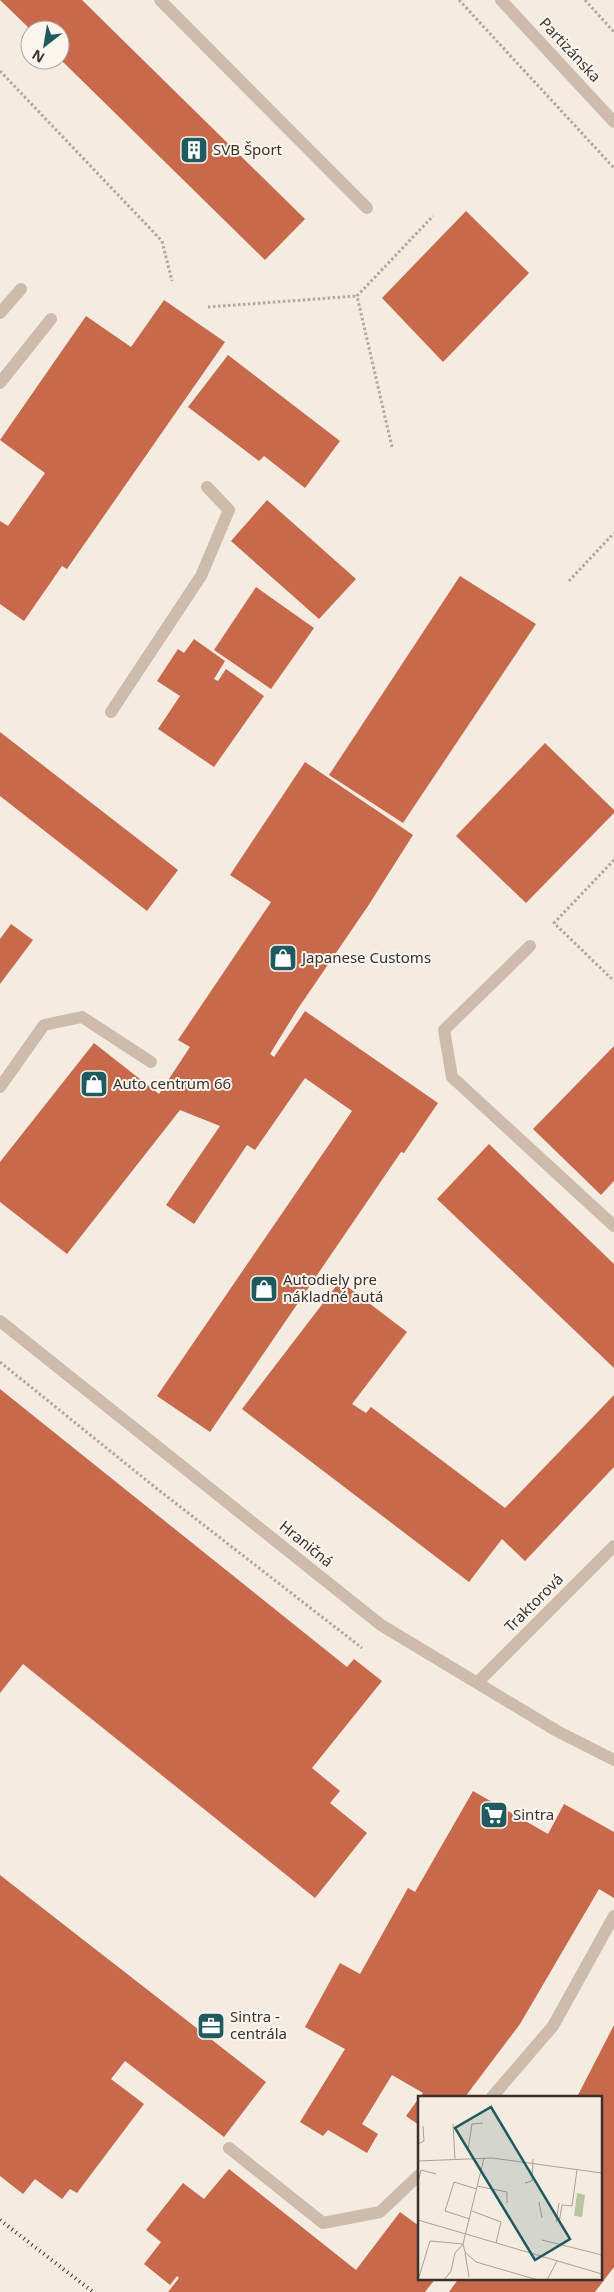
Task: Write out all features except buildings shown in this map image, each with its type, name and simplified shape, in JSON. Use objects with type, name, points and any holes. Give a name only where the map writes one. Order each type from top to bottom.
[{"type":"street","points":[[160,0],[367,208]]},
{"type":"street","name":"Partizánska","points":[[501,0],[614,122]]},
{"type":"street","points":[[0,313],[21,289]]},
{"type":"street","points":[[0,383],[51,318]]},
{"type":"street","points":[[111,712],[201,576],[226,518],[229,510],[207,487]]},
{"type":"street","points":[[530,946],[444,1030],[452,1077],[614,1226]]},
{"type":"street","points":[[0,1086],[44,1025],[82,1017],[151,1062]]},
{"type":"street","name":"Hraničná","points":[[0,1321],[381,1625],[557,1731],[614,1760]]},
{"type":"street","name":"Traktorová","points":[[478,1682],[614,1546]]},
{"type":"street","points":[[493,2096],[553,2026],[614,1916]]},
{"type":"street","points":[[229,2148],[323,2223],[380,2212],[418,2176]]},
{"type":"path","points":[[459,0],[614,168]]},
{"type":"path","points":[[588,1],[614,32]]},
{"type":"path","points":[[0,71],[162,241],[172,281]]},
{"type":"path","points":[[208,307],[358,296],[433,216]]},
{"type":"path","points":[[358,296],[392,447]]},
{"type":"path","points":[[569,581],[614,533]]},
{"type":"path","points":[[614,860],[554,923],[614,981]]},
{"type":"path","points":[[0,1362],[156,1488],[362,1648]]},
{"type":"railway","points":[[0,2220],[93,2292]]},
{"type":"place","name":"SVB Šport","points":[[194,150]]},
{"type":"place","name":"Japanese Customs","points":[[283,958]]},
{"type":"place","name":"Auto centrum 66","points":[[94,1084]]},
{"type":"place","name":"Autodiely pre nákladné autá","points":[[264,1289]]},
{"type":"place","name":"Sintra","points":[[494,1815]]},
{"type":"place","name":"Sintra - centrála","points":[[211,2026]]}]
